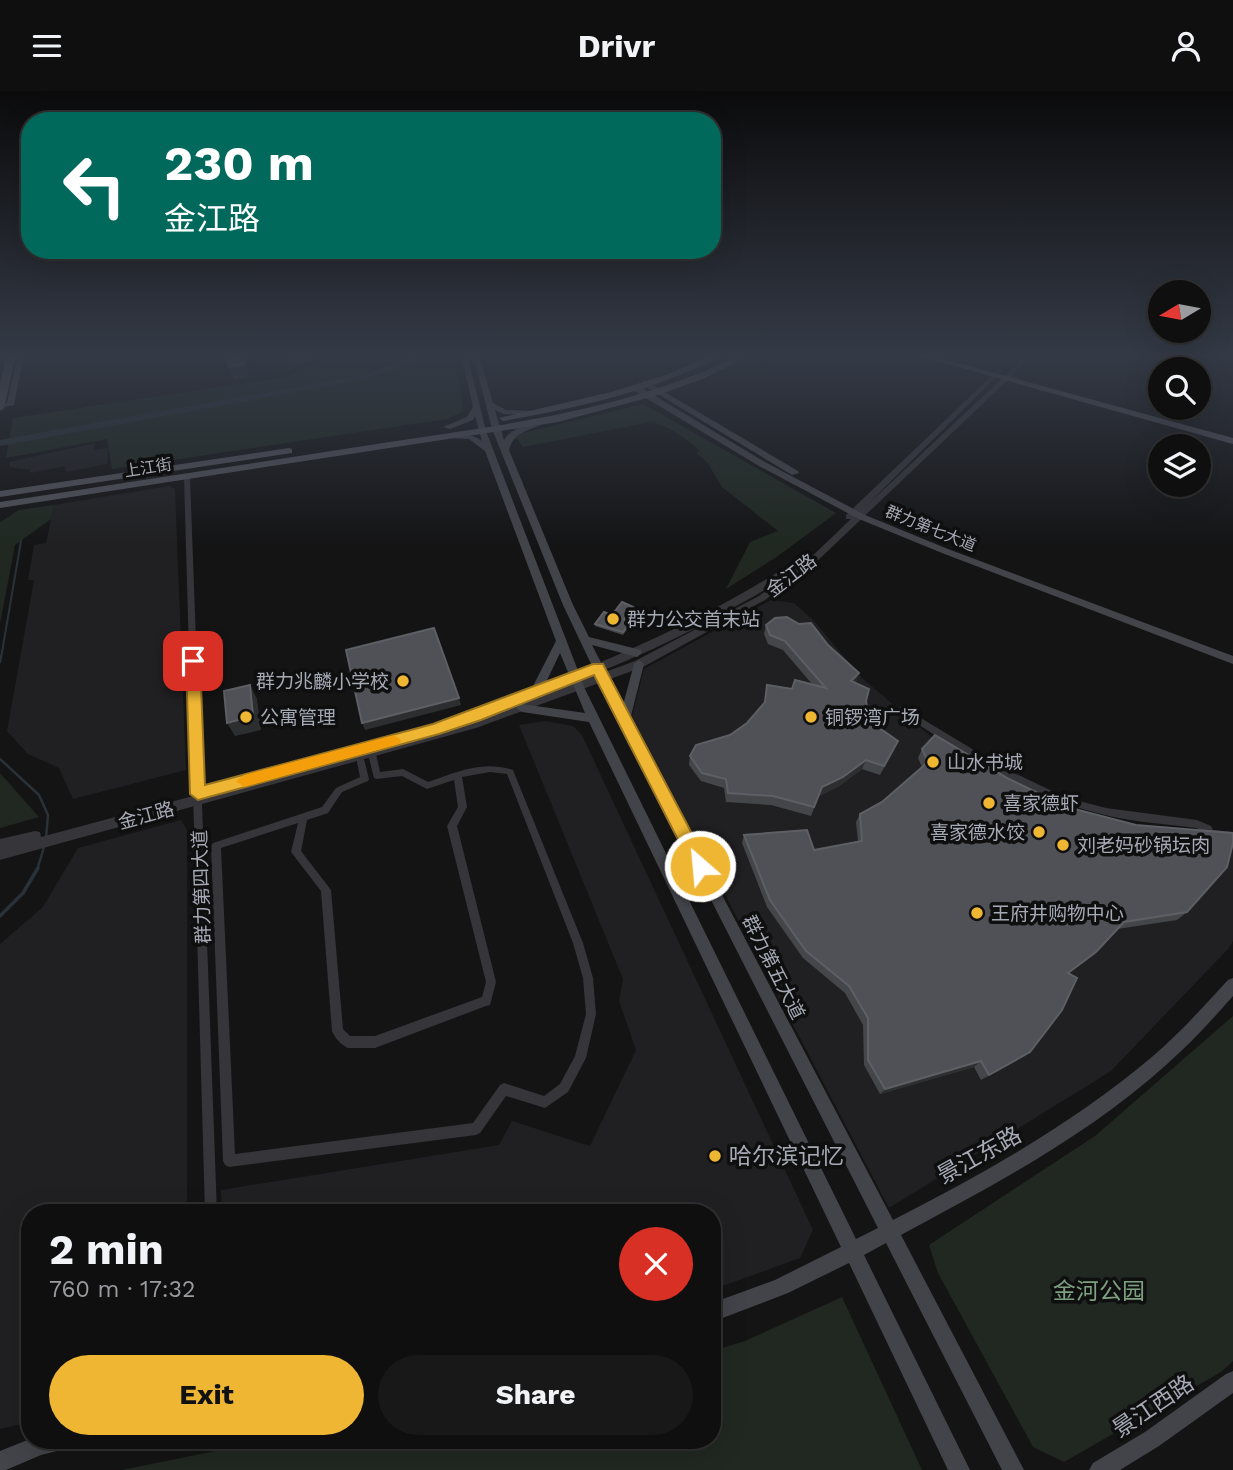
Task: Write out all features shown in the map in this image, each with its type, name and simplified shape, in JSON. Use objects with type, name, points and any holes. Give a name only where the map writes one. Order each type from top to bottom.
[{"type":"main road","points":[[447,432],[469,418]]},
{"type":"main road","name":"上江街","points":[[0,505],[187,477],[447,432],[472,418]]},
{"type":"main road","name":"群力第五大道","points":[[485,418],[577,683],[959,1470]]},
{"type":"main road","name":"上江街","points":[[520,418],[541,422],[559,418]]},
{"type":"main road","name":"群力第七大道","points":[[687,418],[762,464],[945,551],[1233,660]]},
{"type":"main road","name":"群力第七大道","points":[[703,418],[861,512],[1233,651]]},
{"type":"main road","points":[[1151,418],[1233,442]]},
{"type":"main road","points":[[1169,418],[1233,435]]},
{"type":"main road","points":[[447,432],[471,437],[497,450],[513,432],[541,422]]},
{"type":"main road","name":"上江街","points":[[0,494],[447,432]]},
{"type":"main road","name":"群力第五大道","points":[[497,450],[601,673],[1013,1470]]},
{"type":"main road","points":[[585,640],[638,659],[625,719]]},
{"type":"main road","points":[[536,692],[561,641]]},
{"type":"main road","points":[[522,708],[593,718]]},
{"type":"main road","name":"景江东路","points":[[721,1310],[790,1283],[986,1183],[1097,1113],[1189,1033],[1233,985]]},
{"type":"main road","name":"景江西路","points":[[1100,1470],[1152,1439],[1233,1381]]},
{"type":"main road","points":[[0,1462],[31,1449]]},
{"type":"street","name":"金江路","points":[[198,797],[366,756],[522,708],[638,659],[762,598],[810,563],[957,418]]},
{"type":"street","name":"群力第四大道","points":[[187,477],[211,1204]]},
{"type":"street","name":"金江路","points":[[0,854],[32,841],[434,730],[536,692],[577,683]]},
{"type":"street","points":[[901,709],[968,753],[1034,788],[1062,799],[1106,812],[1197,824],[1208,829],[1210,833],[1233,836]]},
{"type":"street","points":[[366,756],[377,776],[403,772],[427,786],[457,775],[496,767],[510,772],[578,943],[588,978],[591,1014],[580,1058],[565,1088],[545,1102],[503,1089],[476,1129],[229,1161],[216,846],[325,810],[339,790],[365,779],[366,756]]},
{"type":"street","points":[[303,819],[296,852],[326,890],[338,1031],[348,1042],[375,1042],[486,1001],[491,982],[452,826],[463,807],[457,775]]},
{"type":"street","name":"金江路","points":[[0,845],[32,841]]},
{"type":"shaded area","points":[[95,443],[94,450],[108,448],[107,464],[66,472],[65,466],[31,473],[30,470],[10,467],[9,462]]},
{"type":"shaded area","points":[[169,486],[175,489],[186,770],[73,799],[59,768],[28,754],[7,731],[34,580],[28,580],[34,545],[46,543],[54,505]]},
{"type":"shaded area","points":[[771,600],[794,603],[813,620],[862,678],[942,746],[1044,801],[1138,825],[1233,838],[1233,941],[1228,949],[1111,1071],[889,1208],[632,717],[644,669]]},
{"type":"shaded area","points":[[545,721],[573,726],[582,735],[813,1230],[800,1258],[721,1287],[721,1204],[222,1204],[221,1190],[499,1145],[512,1121],[590,1146],[636,1050],[619,1001],[623,979],[519,725]]},
{"type":"shaded area","points":[[181,820],[187,830],[187,1204],[21,1204],[21,1424],[0,1429],[0,944],[43,907],[78,848]]},
{"type":"green space","points":[[13,418],[448,418],[112,469],[107,439],[6,458]]},
{"type":"green space","points":[[583,418],[668,418],[836,513],[778,556],[726,589],[750,542],[778,531],[722,487],[707,462],[696,453],[700,451],[683,437],[651,422],[523,447],[514,435]]},
{"type":"green space","points":[[54,505],[51,519],[15,545],[0,624],[0,522],[19,510]]},
{"type":"green space","points":[[0,773],[39,817],[0,828]]},
{"type":"green space","name":"金河公园","points":[[1233,1016],[1233,1361],[1221,1372],[1064,1462],[1033,1447],[938,1273],[929,1245],[1095,1136]]},
{"type":"green space","points":[[842,1297],[922,1470],[122,1470],[225,1449],[721,1449],[721,1348],[745,1341]]},
{"type":"building","name":"群力公交首末站","points":[[622,602],[633,607],[624,619],[630,623],[623,632],[595,624],[604,612],[612,615]]},
{"type":"building","name":"铜锣湾广场","points":[[787,617],[799,624],[811,623],[828,645],[859,673],[851,681],[869,689],[866,701],[868,713],[878,727],[898,741],[884,766],[866,760],[843,777],[822,787],[814,807],[773,796],[728,793],[726,779],[702,773],[690,756],[696,745],[730,735],[747,723],[765,702],[767,685],[792,689],[795,680],[826,688],[785,641],[770,635],[766,625],[775,618]]},
{"type":"building","name":"群力兆麟小学校","points":[[434,628],[459,698],[362,723],[346,650]]},
{"type":"building","points":[[250,685],[253,716],[227,723],[224,691]]},
{"type":"building","name":"王府井购物中心","points":[[935,735],[1009,779],[1067,807],[1136,825],[1233,833],[1233,843],[1227,867],[1187,912],[1124,922],[1096,952],[1068,973],[1077,978],[1062,1010],[1030,1052],[989,1075],[981,1061],[885,1089],[868,1060],[868,1018],[849,986],[806,951],[770,900],[744,835],[807,830],[814,850],[862,841],[860,814],[882,802],[928,762],[922,749]]},
{"type":"waterway","points":[[0,443],[137,418]]},
{"type":"waterway","points":[[1,658],[21,541]]},
{"type":"waterway","points":[[0,662],[1,656]]},
{"type":"waterway","points":[[0,759],[39,795],[48,815],[46,838]]},
{"type":"waterway","points":[[37,869],[45,844]]},
{"type":"waterway","points":[[0,916],[23,893],[37,869]]},
{"type":"slow traffic","points":[[244,781],[394,740]]},
{"type":"place","name":"群力公交首末站","points":[[613,619]]},
{"type":"place","name":"群力兆麟小学校","points":[[403,681]]},
{"type":"place","name":"公寓管理","points":[[246,717]]},
{"type":"place","name":"铜锣湾广场","points":[[811,717]]},
{"type":"place","name":"山水书城","points":[[933,762]]},
{"type":"place","name":"喜家德虾","points":[[989,803]]},
{"type":"place","name":"喜家德水饺","points":[[1039,832]]},
{"type":"place","name":"刘老妈砂锅坛肉","points":[[1063,845]]},
{"type":"place","name":"王府井购物中心","points":[[977,913]]},
{"type":"place","name":"哈尔滨记忆","points":[[715,1156]]},
{"type":"route","points":[[193,661],[198,794],[434,730],[598,668],[700,866]]}]
